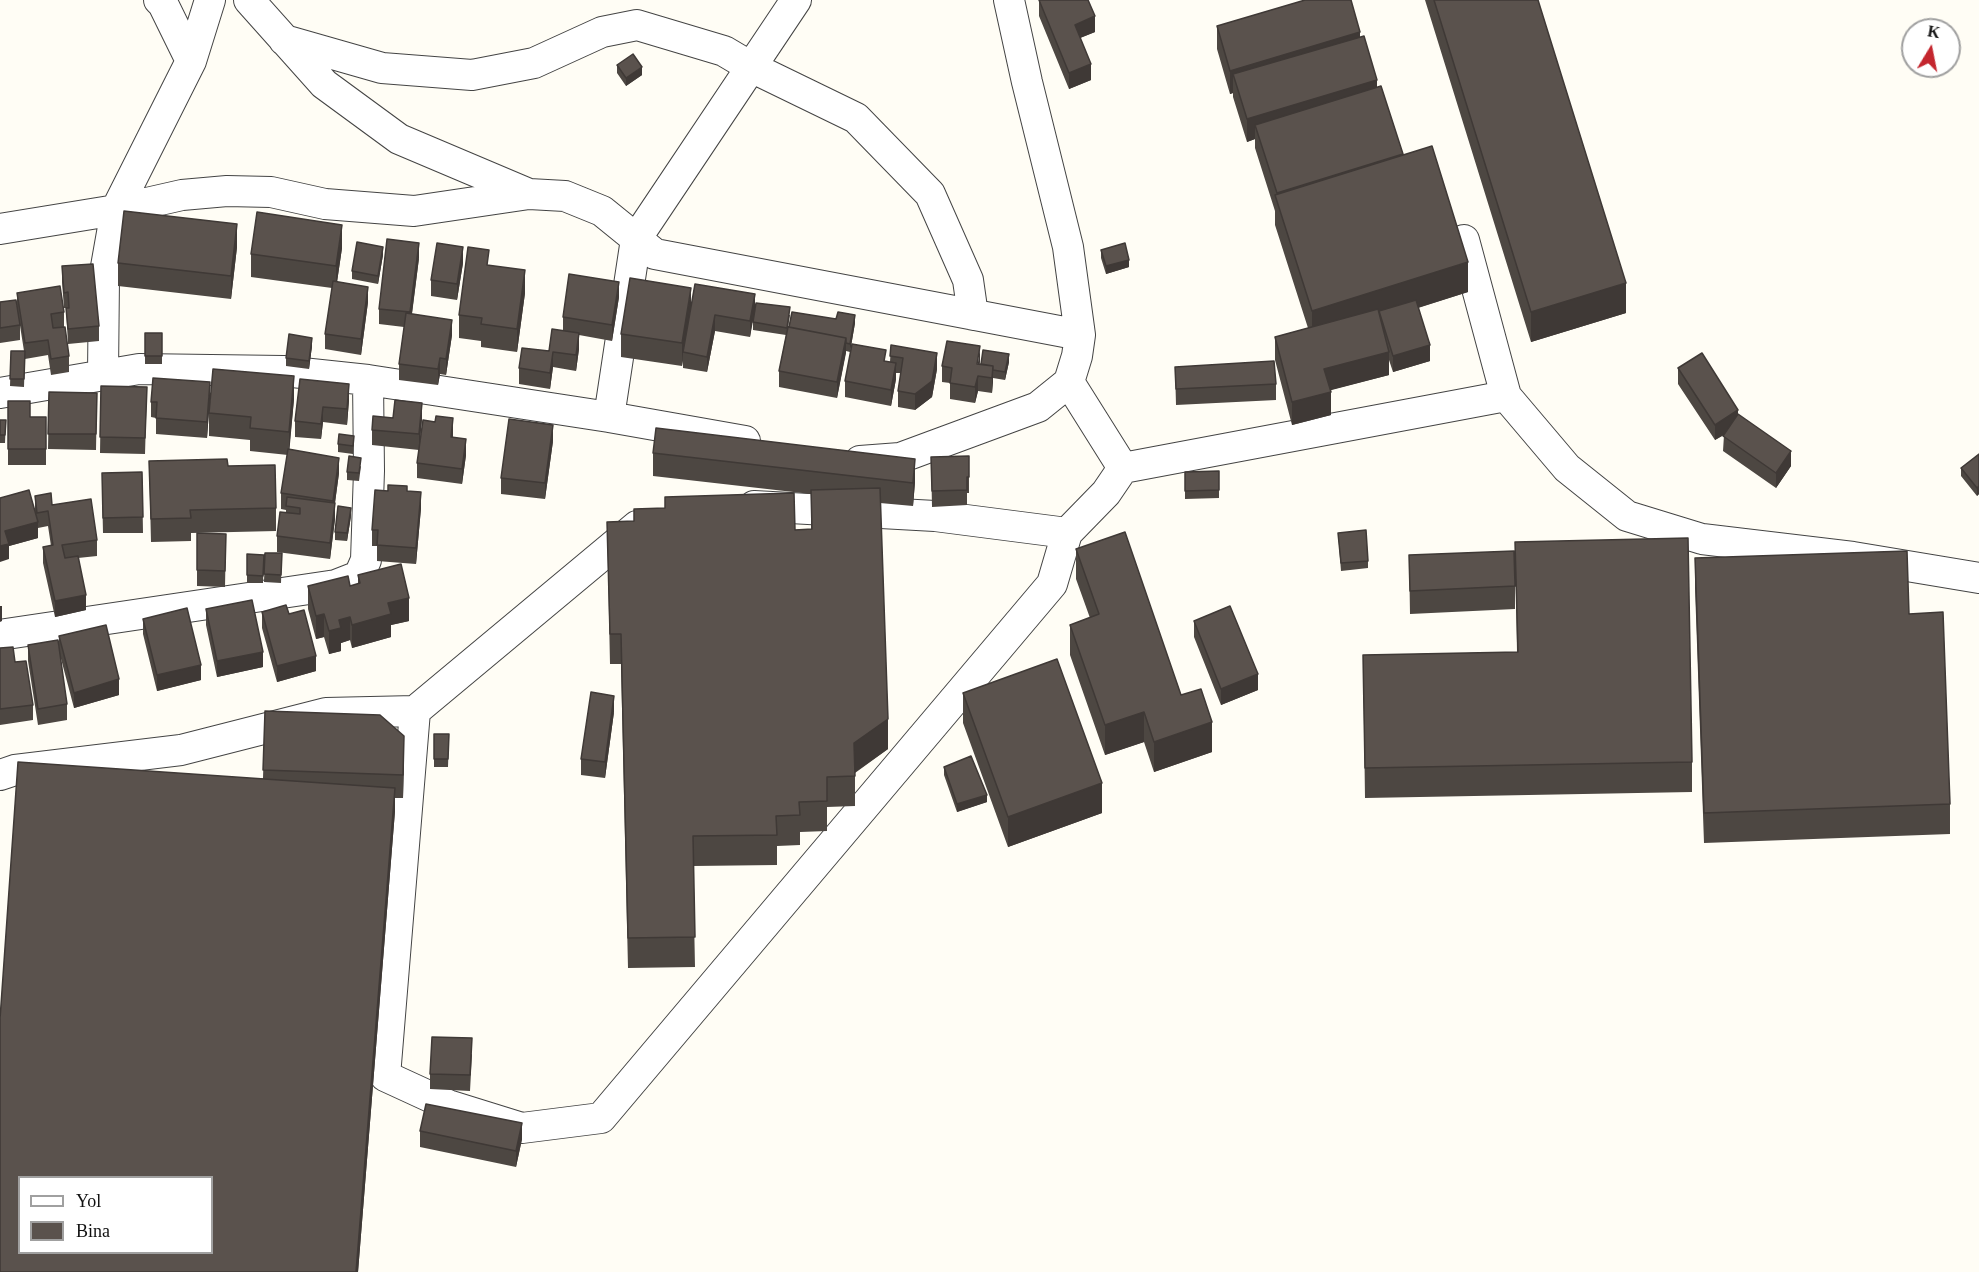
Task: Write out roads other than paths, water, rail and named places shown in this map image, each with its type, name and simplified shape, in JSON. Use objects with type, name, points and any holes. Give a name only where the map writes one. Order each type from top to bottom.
[{"type":"street","points":[[159,0],[191,61]]},
{"type":"street","points":[[103,374],[104,278],[116,210],[191,61],[210,0]]},
{"type":"street","points":[[249,0],[324,84],[399,139],[529,194]]},
{"type":"street","points":[[609,417],[636,239],[796,0]]},
{"type":"street","points":[[828,455],[861,461],[900,458],[1038,407],[1069,382],[1077,356],[1080,335],[1068,247],[1009,0]]},
{"type":"street","points":[[284,40],[382,68],[472,75],[534,63],[602,32],[637,25],[723,51],[856,118],[930,194],[968,280],[973,315]]},
{"type":"street","points":[[0,229],[116,210],[182,195],[227,191],[271,192],[326,204],[414,210],[529,194],[565,196],[602,211],[655,254],[1080,335]]},
{"type":"street","points":[[1464,240],[1506,396],[1568,468],[1627,516],[1702,539],[1853,557],[1979,578]]},
{"type":"street","points":[[0,393],[139,369],[283,371],[368,380],[609,417],[773,446]]},
{"type":"street","points":[[0,635],[336,585],[359,576],[366,560],[369,471],[368,380]]},
{"type":"street","points":[[1069,382],[1123,468]]},
{"type":"street","points":[[415,711],[385,1076],[448,1105],[522,1128],[601,1118],[1052,584],[1067,533],[1106,493],[1123,468],[1506,396]]},
{"type":"street","points":[[725,504],[935,516],[1067,533]]},
{"type":"street","points":[[0,775],[15,770],[181,750],[326,713],[415,711],[639,525],[656,514]]}]
